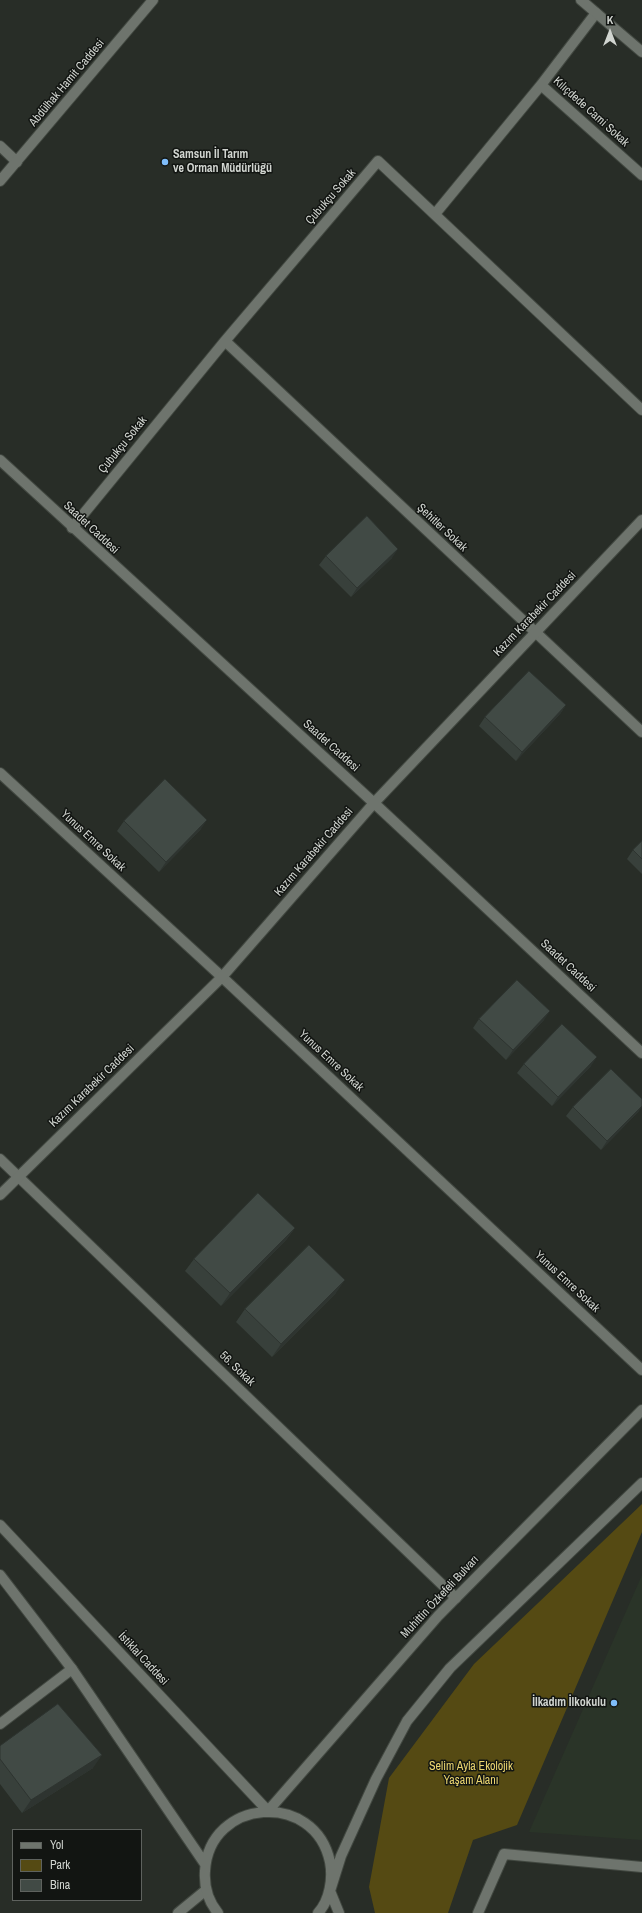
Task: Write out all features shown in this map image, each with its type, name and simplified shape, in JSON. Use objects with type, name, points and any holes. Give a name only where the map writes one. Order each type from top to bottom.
[{"type":"main road","name":"Abdülhak Hamit Caddesi","points":[[0,181],[153,0]]},
{"type":"main road","points":[[581,0],[642,52]]},
{"type":"main road","points":[[435,214],[541,85],[596,13]]},
{"type":"main road","name":"Kılıçdede Cami Sokak","points":[[541,85],[642,176]]},
{"type":"main road","points":[[0,146],[17,162]]},
{"type":"main road","name":"Çubukçu Sokak","points":[[72,528],[225,341],[378,161],[642,410]]},
{"type":"main road","name":"Şehitler Sokak","points":[[225,341],[534,633],[642,732]]},
{"type":"main road","name":"Saadet Caddesi","points":[[0,460],[72,528],[374,803],[642,1053]]},
{"type":"main road","name":"Kazım Karabekir Caddesi","points":[[0,1195],[222,977],[374,803],[642,520]]},
{"type":"main road","name":"Yunus Emre Sokak","points":[[0,773],[222,977],[642,1370]]},
{"type":"main road","name":"56. Sokak","points":[[0,1159],[456,1598]]},
{"type":"main road","name":"Muhittin Özkefeli Bulvarı","points":[[268,1811],[438,1616],[642,1410]]},
{"type":"main road","points":[[318,1913],[330,1891],[341,1856],[376,1779],[407,1721],[450,1668],[642,1483]]},
{"type":"main road","name":"İstiklal Caddesi","points":[[0,1525],[268,1811]]},
{"type":"main road","points":[[0,1575],[72,1669],[205,1864]]},
{"type":"main road","points":[[0,1724],[72,1669]]},
{"type":"main road","points":[[218,1913],[214,1908],[206,1890],[205,1864],[210,1847],[220,1832],[234,1821],[250,1813],[268,1811],[287,1814],[304,1822],[319,1836],[328,1852],[332,1871],[330,1891],[339,1913]]},
{"type":"main road","points":[[478,1913],[504,1854],[642,1867]]},
{"type":"main road","points":[[178,1913],[206,1890]]},
{"type":"shaded area","name":"İlkadım İlkokulu","points":[[642,1575],[642,1840],[529,1832]]},
{"type":"green space","name":"Selim Ayla Ekolojik Yaşam Alanı","points":[[642,1504],[642,1532],[517,1825],[473,1840],[448,1913],[375,1913],[369,1887],[389,1778],[474,1664]]},
{"type":"building","points":[[367,516],[398,549],[357,588],[326,556]]},
{"type":"building","points":[[529,671],[566,705],[522,752],[485,717]]},
{"type":"building","points":[[165,779],[207,820],[166,862],[124,821]]},
{"type":"building","points":[[642,841],[642,859],[633,850]]},
{"type":"building","points":[[517,980],[550,1011],[513,1050],[479,1019]]},
{"type":"building","points":[[562,1024],[597,1057],[558,1097],[524,1064]]},
{"type":"building","points":[[611,1069],[642,1099],[642,1106],[607,1141],[573,1107]]},
{"type":"building","points":[[258,1193],[295,1228],[230,1293],[194,1259]]},
{"type":"building","points":[[309,1245],[345,1280],[281,1344],[245,1309]]},
{"type":"building","points":[[58,1704],[102,1755],[31,1800],[0,1759],[0,1746]]},
{"type":"place","name":"Samsun İl Tarım ve Orman Müdürlüğü","points":[[165,162]]},
{"type":"place","name":"İlkadım İlkokulu","points":[[614,1703]]}]
